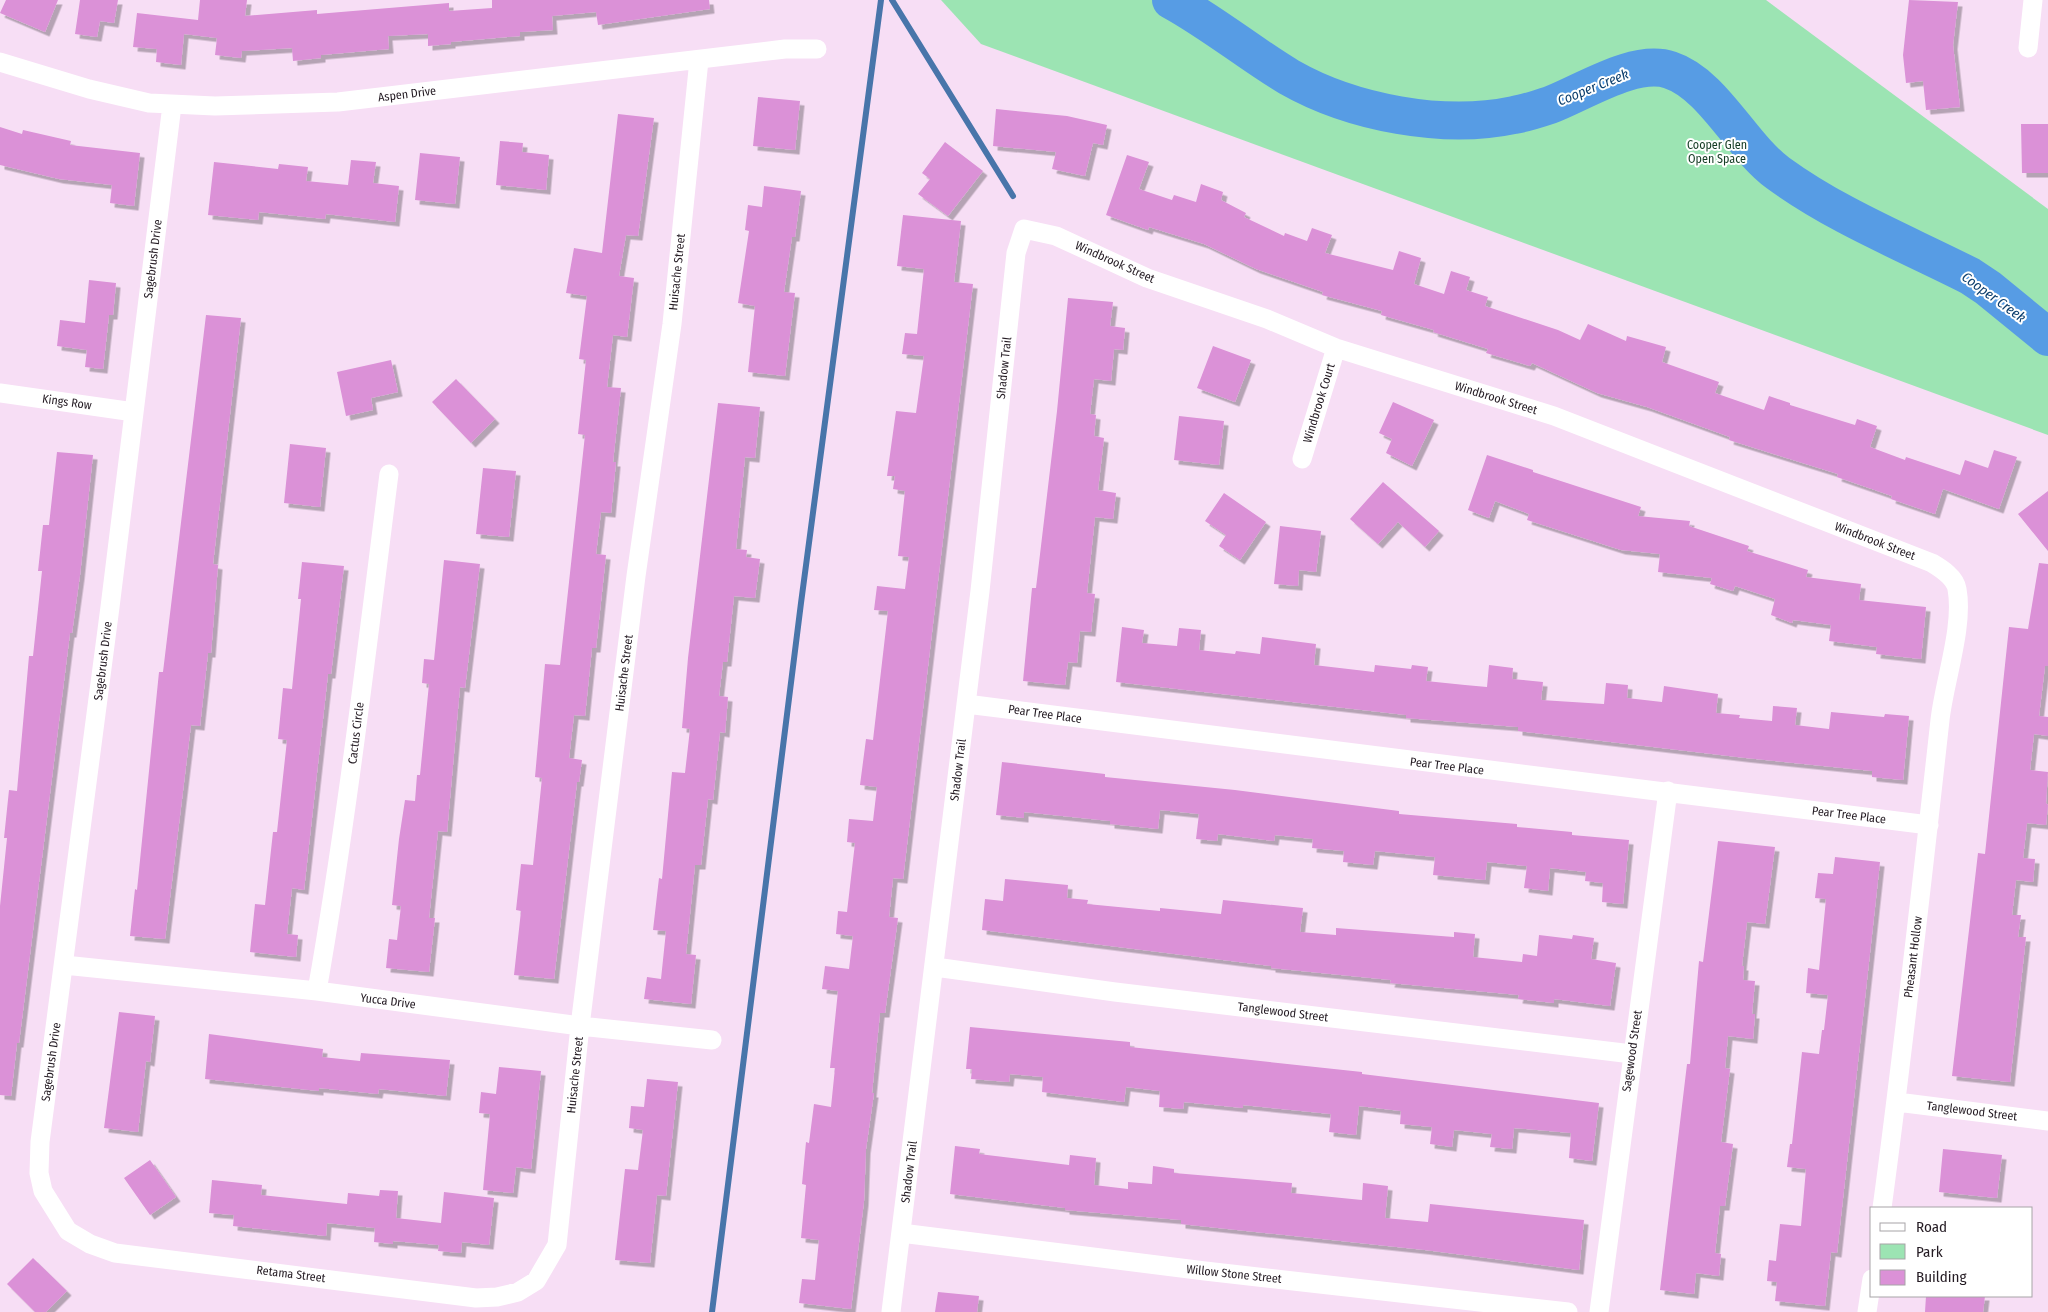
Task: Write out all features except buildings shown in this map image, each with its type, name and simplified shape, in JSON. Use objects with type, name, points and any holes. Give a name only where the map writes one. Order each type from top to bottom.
[{"type":"street","points":[[2028,48],[2033,0]]},
{"type":"street","name":"Aspen Drive","points":[[0,62],[89,89],[149,103],[215,106],[338,102],[785,49],[817,49]]},
{"type":"street","name":"Huisache Street","points":[[536,1281],[557,1245],[580,1026],[636,576],[672,324],[699,60]]},
{"type":"street","name":"Sagebrush Drive","points":[[56,1213],[43,1191],[39,1173],[40,1142],[172,105]]},
{"type":"street","name":"Windbrook Street","points":[[1024,229],[1056,236],[1147,278],[1267,319],[1336,348],[1563,419],[1932,563],[1948,572],[1957,588]]},
{"type":"street","name":"Shadow Trail","points":[[891,1312],[980,591],[1016,253],[1024,229]]},
{"type":"street","name":"Windbrook Court","points":[[1302,459],[1336,348]]},
{"type":"street","name":"Kings Row","points":[[0,393],[134,412]]},
{"type":"street","name":"Cactus Circle","points":[[317,991],[331,910],[354,746],[389,474]]},
{"type":"street","name":"Pheasant Hollow","points":[[1882,1207],[1896,1102],[1941,706],[1957,617],[1957,588]]},
{"type":"street","name":"Pear Tree Place","points":[[966,704],[1318,751],[1668,791],[1928,825]]},
{"type":"street","name":"Sagewood Street","points":[[1599,1312],[1668,791]]},
{"type":"street","name":"Yucca Drive","points":[[64,965],[317,991],[580,1026],[712,1040]]},
{"type":"street","name":"Tanglewood Street","points":[[935,966],[1125,994],[1632,1054]]},
{"type":"street","name":"Tanglewood Street","points":[[1896,1102],[2048,1121]]},
{"type":"street","name":"Retama Street","points":[[56,1213],[68,1231],[90,1244],[115,1253],[476,1298],[497,1297],[518,1292],[536,1281]]},
{"type":"street","name":"Willow Stone Street","points":[[901,1232],[1205,1271],[1568,1312]]},
{"type":"street","points":[[1867,1312],[1870,1292]]},
{"type":"green space","name":"Cooper Glen Open Space","points":[[941,0],[1766,0],[2048,209],[2048,435],[981,44]]},
{"type":"waterway","points":[[712,1312],[801,603],[881,0]]},
{"type":"waterway","points":[[892,0],[1013,196]]},
{"type":"waterway","name":"Cooper Creek","points":[[1171,0],[1202,18],[1274,68],[1314,90],[1369,109],[1399,115],[1458,120],[1487,119],[1514,115],[1550,105],[1609,78],[1625,73],[1641,69],[1656,68],[1670,70],[1685,77],[1700,88],[1764,161],[1778,173],[1848,216],[1970,276],[1988,288],[2048,337]]}]
